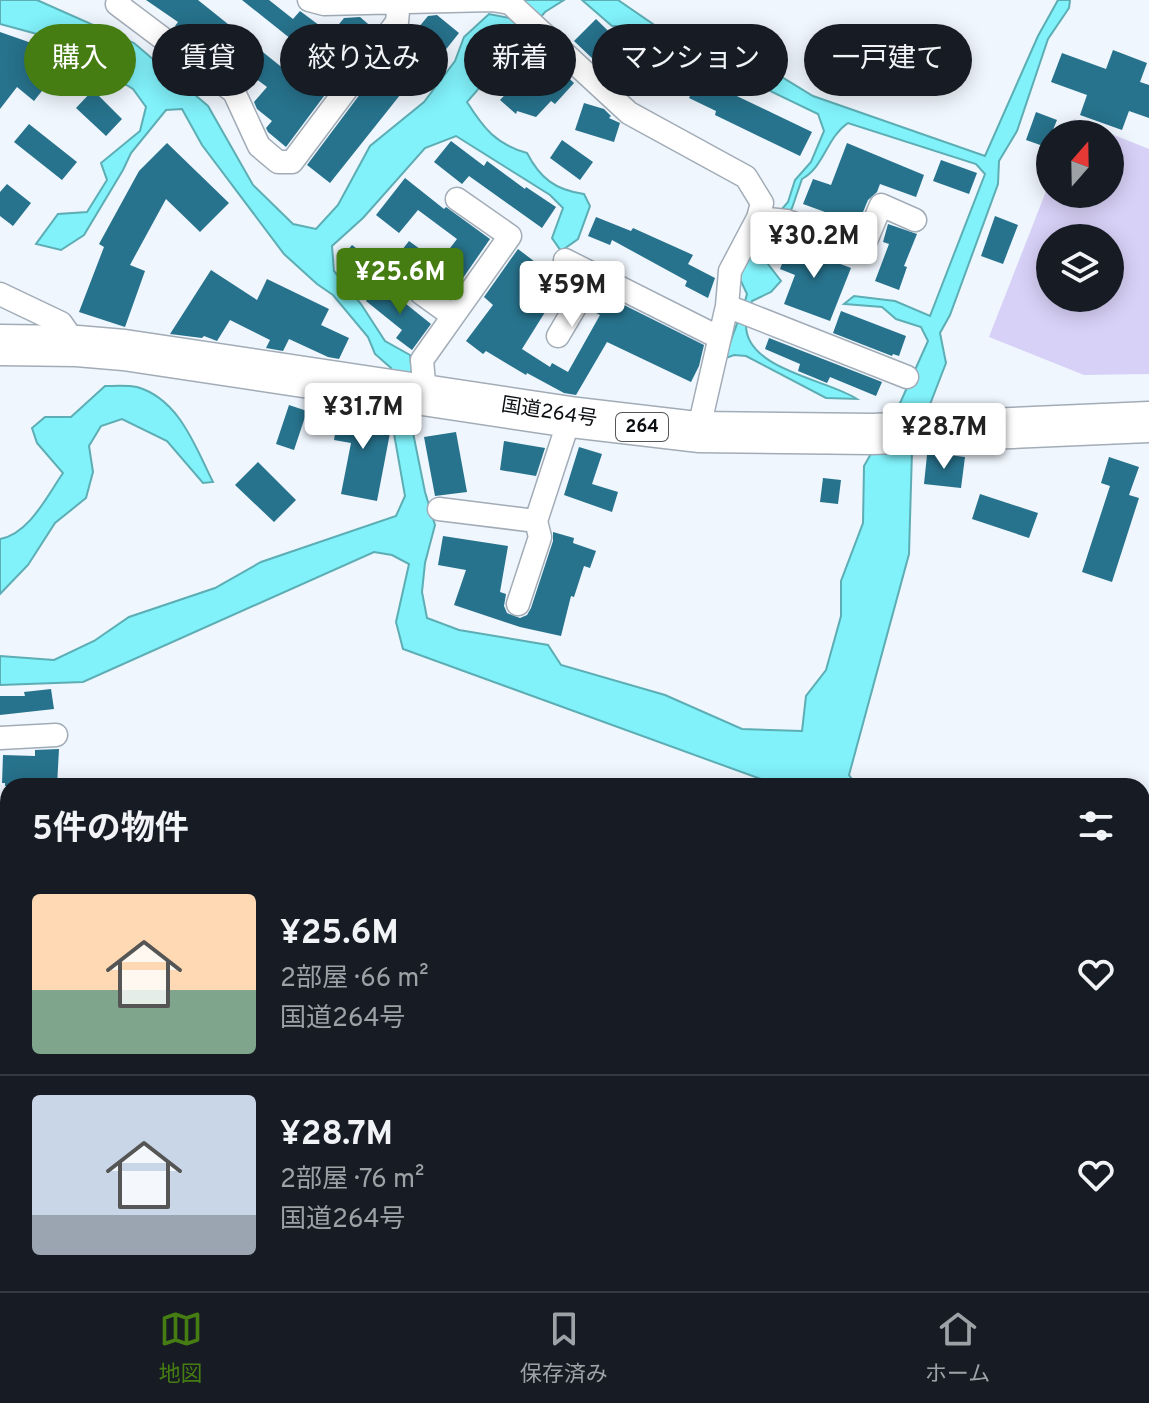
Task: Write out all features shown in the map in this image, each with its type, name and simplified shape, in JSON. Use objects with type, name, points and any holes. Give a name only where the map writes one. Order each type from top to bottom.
[{"type":"highway","name":"国道264号","points":[[0,345],[77,346],[208,361],[570,417],[698,432],[872,434],[1149,422]]},
{"type":"street","points":[[309,0],[324,4],[492,0],[512,4],[629,113],[746,177],[762,203],[758,218],[730,271],[740,309]]},
{"type":"street","points":[[113,1],[234,92],[259,146],[278,162],[292,162],[397,22],[399,2]]},
{"type":"street","points":[[408,391],[422,360],[510,236],[457,199]]},
{"type":"street","points":[[758,218],[787,221],[863,248],[881,205],[915,220]]},
{"type":"street","points":[[565,260],[718,337]]},
{"type":"street","points":[[558,336],[594,275]]},
{"type":"street","points":[[421,293],[453,316]]},
{"type":"street","points":[[0,294],[61,323],[77,346]]},
{"type":"street","points":[[698,432],[718,337],[740,309]]},
{"type":"street","points":[[740,309],[907,377]]},
{"type":"street","points":[[518,604],[540,537],[536,521],[570,417]]},
{"type":"street","points":[[439,509],[536,521]]},
{"type":"street","points":[[0,738],[56,735]]},
{"type":"shaded area","points":[[1124,139],[1149,149],[1149,374],[1084,375],[989,337],[1039,208],[1124,208]]},
{"type":"water","points":[[0,0],[37,0],[91,24],[24,24],[24,30],[0,24]]},
{"type":"water","points":[[525,0],[564,0],[545,12],[535,24],[478,24],[489,14],[509,18]]},
{"type":"water","points":[[582,0],[618,0],[653,24],[610,24]]},
{"type":"water","points":[[1058,0],[1070,0],[1069,8],[1048,39],[1017,131],[999,161],[998,184],[950,315],[940,333],[946,363],[912,451],[909,554],[849,775],[851,778],[758,778],[403,649],[396,622],[409,564],[392,555],[374,552],[83,682],[0,685],[0,656],[54,660],[94,641],[129,617],[215,588],[261,562],[396,516],[405,496],[390,411],[391,368],[375,354],[368,337],[333,295],[284,254],[202,145],[182,109],[166,110],[131,153],[84,235],[61,250],[36,244],[58,214],[87,212],[107,180],[101,163],[140,131],[146,107],[136,93],[136,45],[152,58],[152,96],[196,96],[208,106],[253,185],[293,224],[316,229],[338,205],[370,146],[429,96],[448,96],[448,70],[464,37],[464,96],[472,96],[467,102],[479,120],[507,145],[527,153],[537,169],[557,186],[584,194],[590,206],[578,239],[561,251],[552,238],[563,208],[550,195],[456,136],[425,148],[363,218],[332,246],[334,271],[385,341],[410,355],[412,373],[408,408],[435,525],[425,563],[422,592],[427,618],[459,630],[548,645],[561,665],[665,695],[742,729],[802,731],[806,696],[826,670],[841,616],[841,581],[863,523],[864,466],[901,401],[928,341],[921,327],[896,319],[882,307],[844,304],[854,296],[895,301],[930,316],[985,174],[976,164],[848,123],[835,136],[816,167],[802,179],[792,208],[774,233],[768,264],[781,281],[771,292],[752,301],[746,326],[750,341],[774,363],[857,399],[826,398],[746,356],[726,358],[747,294],[739,277],[748,249],[788,202],[795,180],[811,162],[824,131],[818,114],[780,96],[788,96],[788,81],[804,91],[804,96],[813,96],[985,156],[1038,36]]},
{"type":"water","points":[[105,386],[137,387],[164,402],[192,439],[213,482],[203,483],[167,441],[122,419],[101,426],[89,446],[93,472],[86,498],[55,523],[28,565],[0,594],[0,539],[20,530],[28,522],[63,473],[37,443],[32,428],[45,417],[71,417]]},
{"type":"building","points":[[146,0],[198,0],[228,24],[176,24],[178,22]]},
{"type":"building","points":[[242,0],[269,0],[293,19],[300,11],[318,24],[280,24],[280,30]]},
{"type":"building","points":[[437,15],[448,24],[421,24],[428,16]]},
{"type":"building","points":[[360,17],[368,24],[339,24],[344,18]]},
{"type":"building","points":[[596,19],[601,24],[592,24],[592,58],[576,43],[576,39]]},
{"type":"building","points":[[448,24],[459,33],[448,47]]},
{"type":"building","points":[[0,32],[24,40],[24,93],[17,87],[0,109]]},
{"type":"building","points":[[1113,50],[1147,63],[1140,82],[1149,85],[1149,118],[1129,111],[1124,125],[1124,120],[1094,120],[1080,115],[1087,95],[1051,82],[1062,53],[1106,69]]},
{"type":"building","points":[[264,53],[280,66],[280,96],[324,96],[286,147],[268,132],[266,128],[272,121],[257,109],[254,102],[259,96],[264,96],[267,87],[264,85]]},
{"type":"building","points":[[87,96],[99,96],[122,119],[106,136],[76,108]]},
{"type":"building","points":[[359,96],[399,96],[330,183],[307,165]]},
{"type":"building","points":[[504,96],[562,96],[555,104],[551,101],[536,117],[517,111],[516,114],[500,100]]},
{"type":"building","points":[[737,96],[812,132],[800,156],[715,115],[716,111],[689,98]]},
{"type":"building","points":[[584,103],[604,109],[611,116],[609,118],[620,123],[614,142],[575,130]]},
{"type":"building","points":[[1036,112],[1057,120],[1036,120],[1036,144],[1026,140]]},
{"type":"building","points":[[29,124],[77,162],[62,180],[14,142]]},
{"type":"building","points":[[562,140],[593,162],[580,180],[550,158]]},
{"type":"building","points":[[451,141],[484,166],[487,161],[556,207],[542,228],[469,176],[462,184],[434,162]]},
{"type":"building","points":[[167,143],[229,203],[200,232],[166,199],[130,265],[145,271],[125,327],[79,312],[104,247],[99,244],[139,171]]},
{"type":"building","points":[[847,143],[924,175],[916,197],[880,184],[868,200],[858,224],[803,204],[813,179],[831,185]]},
{"type":"building","points":[[941,160],[977,173],[969,194],[933,181]]},
{"type":"building","points":[[405,178],[444,209],[446,207],[490,239],[454,291],[431,273],[457,239],[418,210],[399,233],[376,215]]},
{"type":"building","points":[[7,184],[31,203],[13,226],[0,216],[0,192]]},
{"type":"building","points":[[995,216],[1018,225],[1003,264],[981,256]]},
{"type":"building","points":[[596,217],[631,231],[633,228],[693,255],[688,264],[715,278],[708,298],[685,286],[687,281],[612,240],[610,245],[588,236]]},
{"type":"building","points":[[888,224],[917,234],[904,266],[907,267],[899,290],[875,281],[889,244],[883,242]]},
{"type":"building","points":[[792,238],[822,248],[819,256],[851,268],[830,321],[784,304],[795,275],[780,269]]},
{"type":"building","points":[[409,241],[435,260],[422,278],[395,259]]},
{"type":"building","points":[[352,245],[378,265],[364,284],[337,263]]},
{"type":"building","points":[[518,249],[572,285],[560,306],[552,301],[522,349],[550,367],[552,363],[568,372],[600,315],[590,310],[600,293],[704,345],[691,382],[607,342],[576,395],[564,393],[486,351],[483,354],[466,341],[493,305],[484,297]]},
{"type":"building","points":[[211,270],[257,300],[267,279],[329,309],[321,325],[349,338],[339,359],[289,339],[283,351],[266,348],[270,340],[230,320],[217,341],[204,336],[170,334]]},
{"type":"building","points":[[380,283],[431,324],[412,350],[396,338],[402,330],[366,301]]},
{"type":"building","points":[[841,311],[906,336],[899,356],[833,333]]},
{"type":"building","points":[[769,338],[882,382],[876,396],[830,377],[827,383],[798,371],[800,364],[765,349]]},
{"type":"building","points":[[289,405],[307,411],[294,450],[276,444]]},
{"type":"building","points":[[340,406],[385,412],[381,432],[390,433],[377,501],[341,494],[351,443],[334,440]]},
{"type":"building","points":[[456,432],[467,492],[435,496],[424,437]]},
{"type":"building","points":[[504,441],[545,448],[536,476],[500,470]]},
{"type":"building","points":[[579,447],[602,454],[592,484],[618,492],[612,512],[564,495]]},
{"type":"building","points":[[927,455],[965,457],[961,488],[924,484]]},
{"type":"building","points":[[1109,457],[1139,467],[1129,495],[1139,498],[1112,582],[1082,572],[1110,486],[1101,483]]},
{"type":"building","points":[[258,462],[296,500],[274,522],[235,485]]},
{"type":"building","points":[[823,478],[841,480],[838,504],[820,502]]},
{"type":"building","points":[[980,494],[1038,513],[1029,538],[972,519]]},
{"type":"building","points":[[553,532],[574,538],[573,543],[596,551],[590,568],[584,566],[574,597],[571,596],[561,636],[520,627],[454,605],[466,570],[438,565],[443,536],[508,546],[500,592],[506,594],[504,606],[507,613],[520,618],[527,615],[531,608],[553,541]]},
{"type":"building","points":[[51,689],[54,709],[0,715],[0,696],[25,696],[24,692]]},
{"type":"building","points":[[59,749],[57,778],[2,778],[3,755],[35,756],[35,750]]}]
